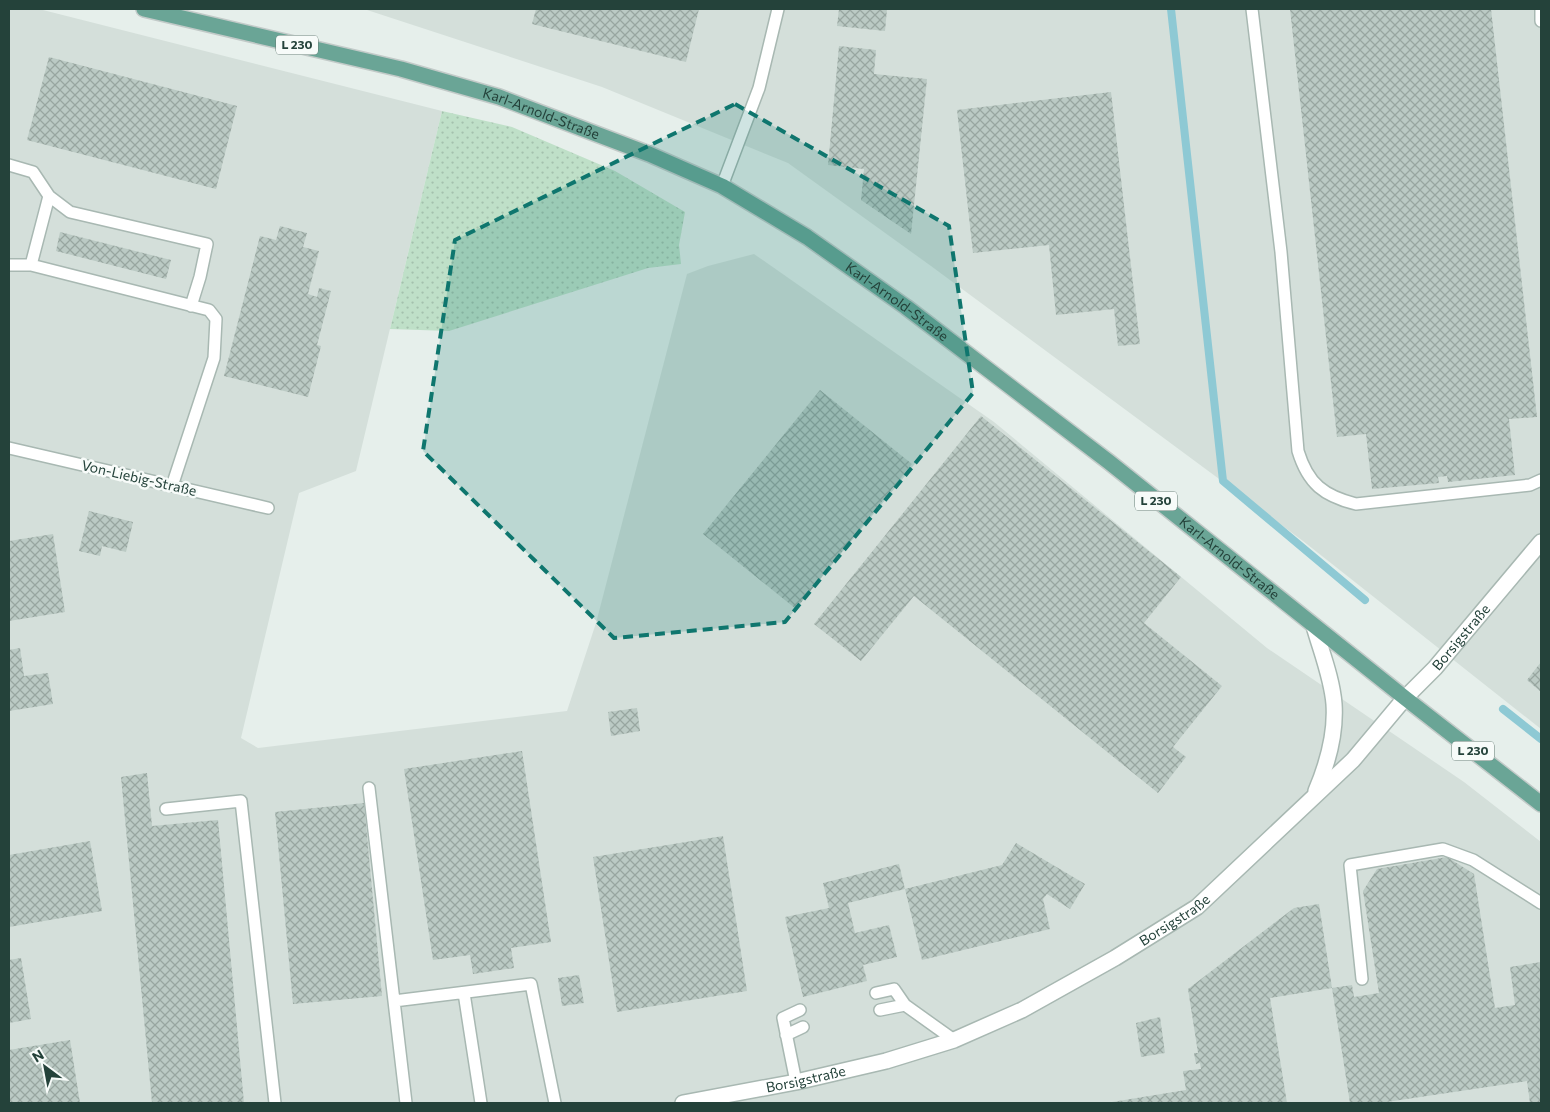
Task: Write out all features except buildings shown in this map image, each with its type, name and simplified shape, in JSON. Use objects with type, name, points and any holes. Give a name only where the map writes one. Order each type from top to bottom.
[{"type":"main road","name":"Karl-Arnold-Straße","points":[[144,9],[401,69],[499,97],[648,154],[722,186],[807,237],[906,306],[1109,462],[1541,804]]},
{"type":"street","name":"Borsigstraße","points":[[683,1103],[796,1082],[886,1061],[954,1040],[1022,1010],[1115,958],[1198,907],[1354,760],[1406,698],[1435,668],[1541,542]]},
{"type":"street","points":[[1314,626],[1334,705],[1334,721],[1328,757],[1314,797]]},
{"type":"lane","points":[[722,186],[759,88],[778,9]]},
{"type":"lane","points":[[1252,9],[1281,252],[1298,452],[1303,467],[1322,491],[1337,499],[1356,504],[1530,485],[1541,480]]},
{"type":"lane","points":[[1541,9],[1541,21]]},
{"type":"lane","points":[[9,165],[33,172],[49,196],[70,212],[207,244],[191,306]]},
{"type":"lane","points":[[31,265],[49,196]]},
{"type":"lane","points":[[9,265],[31,265],[209,310],[216,319],[214,358],[172,486]]},
{"type":"lane","name":"Von-Liebig-Straße","points":[[9,448],[268,508]]},
{"type":"lane","points":[[369,788],[406,1103]]},
{"type":"lane","points":[[166,809],[241,801],[275,1103]]},
{"type":"lane","points":[[1362,979],[1350,864],[1443,849],[1473,860],[1541,903]]},
{"type":"lane","points":[[394,1001],[531,984],[555,1103]]},
{"type":"lane","points":[[876,993],[894,990],[904,1004],[954,1040]]},
{"type":"lane","points":[[464,993],[481,1103]]},
{"type":"lane","points":[[880,1010],[904,1004]]},
{"type":"lane","points":[[796,1082],[783,1018],[800,1010]]},
{"type":"lane","points":[[786,1035],[803,1027]]},
{"type":"highlighted area","points":[[735,104],[949,226],[973,393],[785,622],[614,638],[423,451],[455,240]]},
{"type":"shaded area","points":[[9,9],[39,9],[442,111],[356,471],[299,493],[241,738],[258,748],[567,711],[596,623],[687,274],[708,266],[754,254],[994,422],[1267,648],[1464,782],[1541,842],[1541,1103],[9,1103]]},
{"type":"shaded area","points":[[364,9],[1541,9],[1541,729],[1303,541],[931,266],[788,163],[602,87]]},
{"type":"green space","points":[[442,111],[512,127],[615,171],[685,212],[679,245],[681,264],[648,268],[449,331],[390,329]]},
{"type":"waterway","points":[[1171,9],[1223,481],[1365,600]]},
{"type":"waterway","points":[[1503,709],[1541,739]]}]
